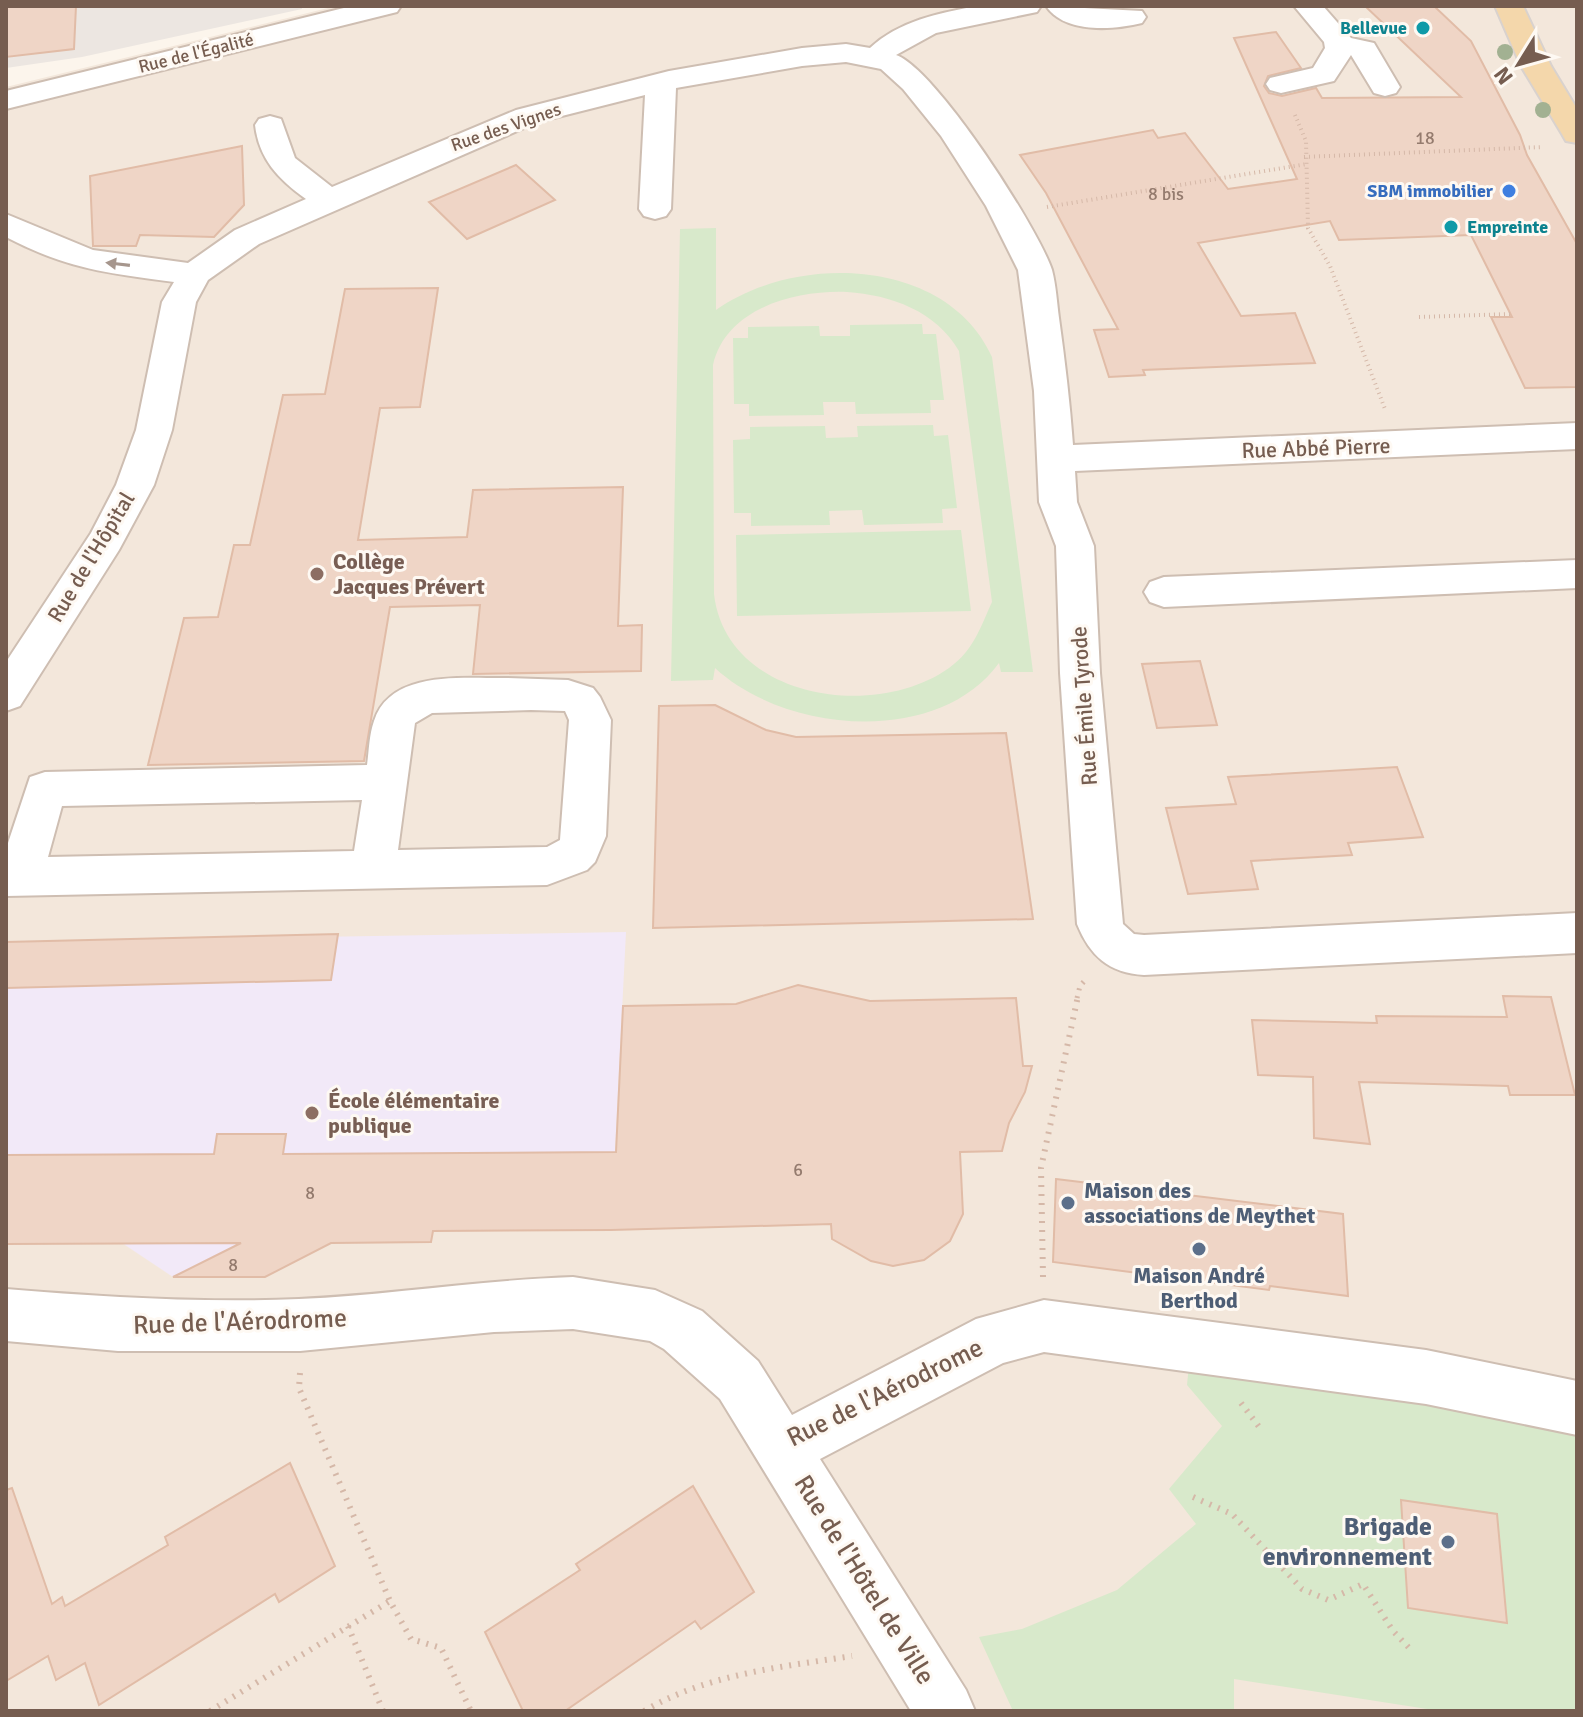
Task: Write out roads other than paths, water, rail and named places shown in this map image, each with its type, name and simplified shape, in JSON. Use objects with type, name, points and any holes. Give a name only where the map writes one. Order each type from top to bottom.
[{"type":"main road","points":[[1509,6],[1536,66],[1577,134]]},
{"type":"main road","points":[[1545,20],[1554,45],[1577,86]]},
{"type":"street","name":"Rue de l'Égalité","points":[[6,100],[387,6]]},
{"type":"street","points":[[876,58],[895,40],[924,27],[1027,6]]},
{"type":"street","points":[[1060,6],[1083,18],[1099,21],[1132,17]]},
{"type":"street","points":[[1308,6],[1340,44],[1364,49],[1385,87]]},
{"type":"street","points":[[1281,84],[1324,75],[1340,44]]},
{"type":"street","name":"Rue des Vignes","points":[[195,274],[247,237],[496,127],[661,83],[827,54],[846,53],[876,58]]},
{"type":"street","name":"Rue Émile Tyrode","points":[[876,58],[901,69],[953,131],[1006,214],[1035,270],[1052,391],[1058,502],[1075,546],[1080,673],[1100,924],[1104,936],[1113,946],[1126,953],[1144,955],[1577,933]]},
{"type":"street","points":[[655,209],[661,83]]},
{"type":"street","points":[[270,125],[278,160],[293,175],[329,200]]},
{"type":"street","points":[[6,224],[45,244],[88,260],[195,274]]},
{"type":"street","name":"Rue de l'Hôpital","points":[[6,695],[106,540],[135,485],[154,430],[179,302],[195,274]]},
{"type":"street","name":"Rue Abbé Pierre","points":[[1055,459],[1577,436]]},
{"type":"street","points":[[1164,592],[1577,574]]},
{"type":"street","points":[[373,870],[397,713],[418,699],[558,695],[580,700],[588,709],[584,836],[582,846],[575,855],[562,863],[547,866],[373,870],[13,877],[45,789],[385,782]]},
{"type":"street","name":"Rue de l'Aérodrome","points":[[6,1315],[118,1325],[300,1325],[449,1309],[573,1303],[655,1316],[683,1330],[739,1380],[783,1449],[995,1338],[1044,1326],[1426,1377],[1577,1408]]},
{"type":"street","name":"Rue de l'Hôtel de Ville","points":[[783,1449],[945,1711]]},
{"type":"place","name":"Bellevue","points":[[1423,28]]},
{"type":"place","name":"SBM immobilier","points":[[1509,191]]},
{"type":"place","name":"Empreinte","points":[[1451,227]]},
{"type":"place","name":"Collège Jacques Prévert","points":[[317,574]]},
{"type":"place","name":"École élémentaire publique","points":[[312,1113]]},
{"type":"place","name":"Maison des associations de Meythet","points":[[1068,1203]]},
{"type":"place","name":"Maison André Berthod","points":[[1199,1249]]},
{"type":"place","name":"Brigade environnement","points":[[1448,1542]]}]
